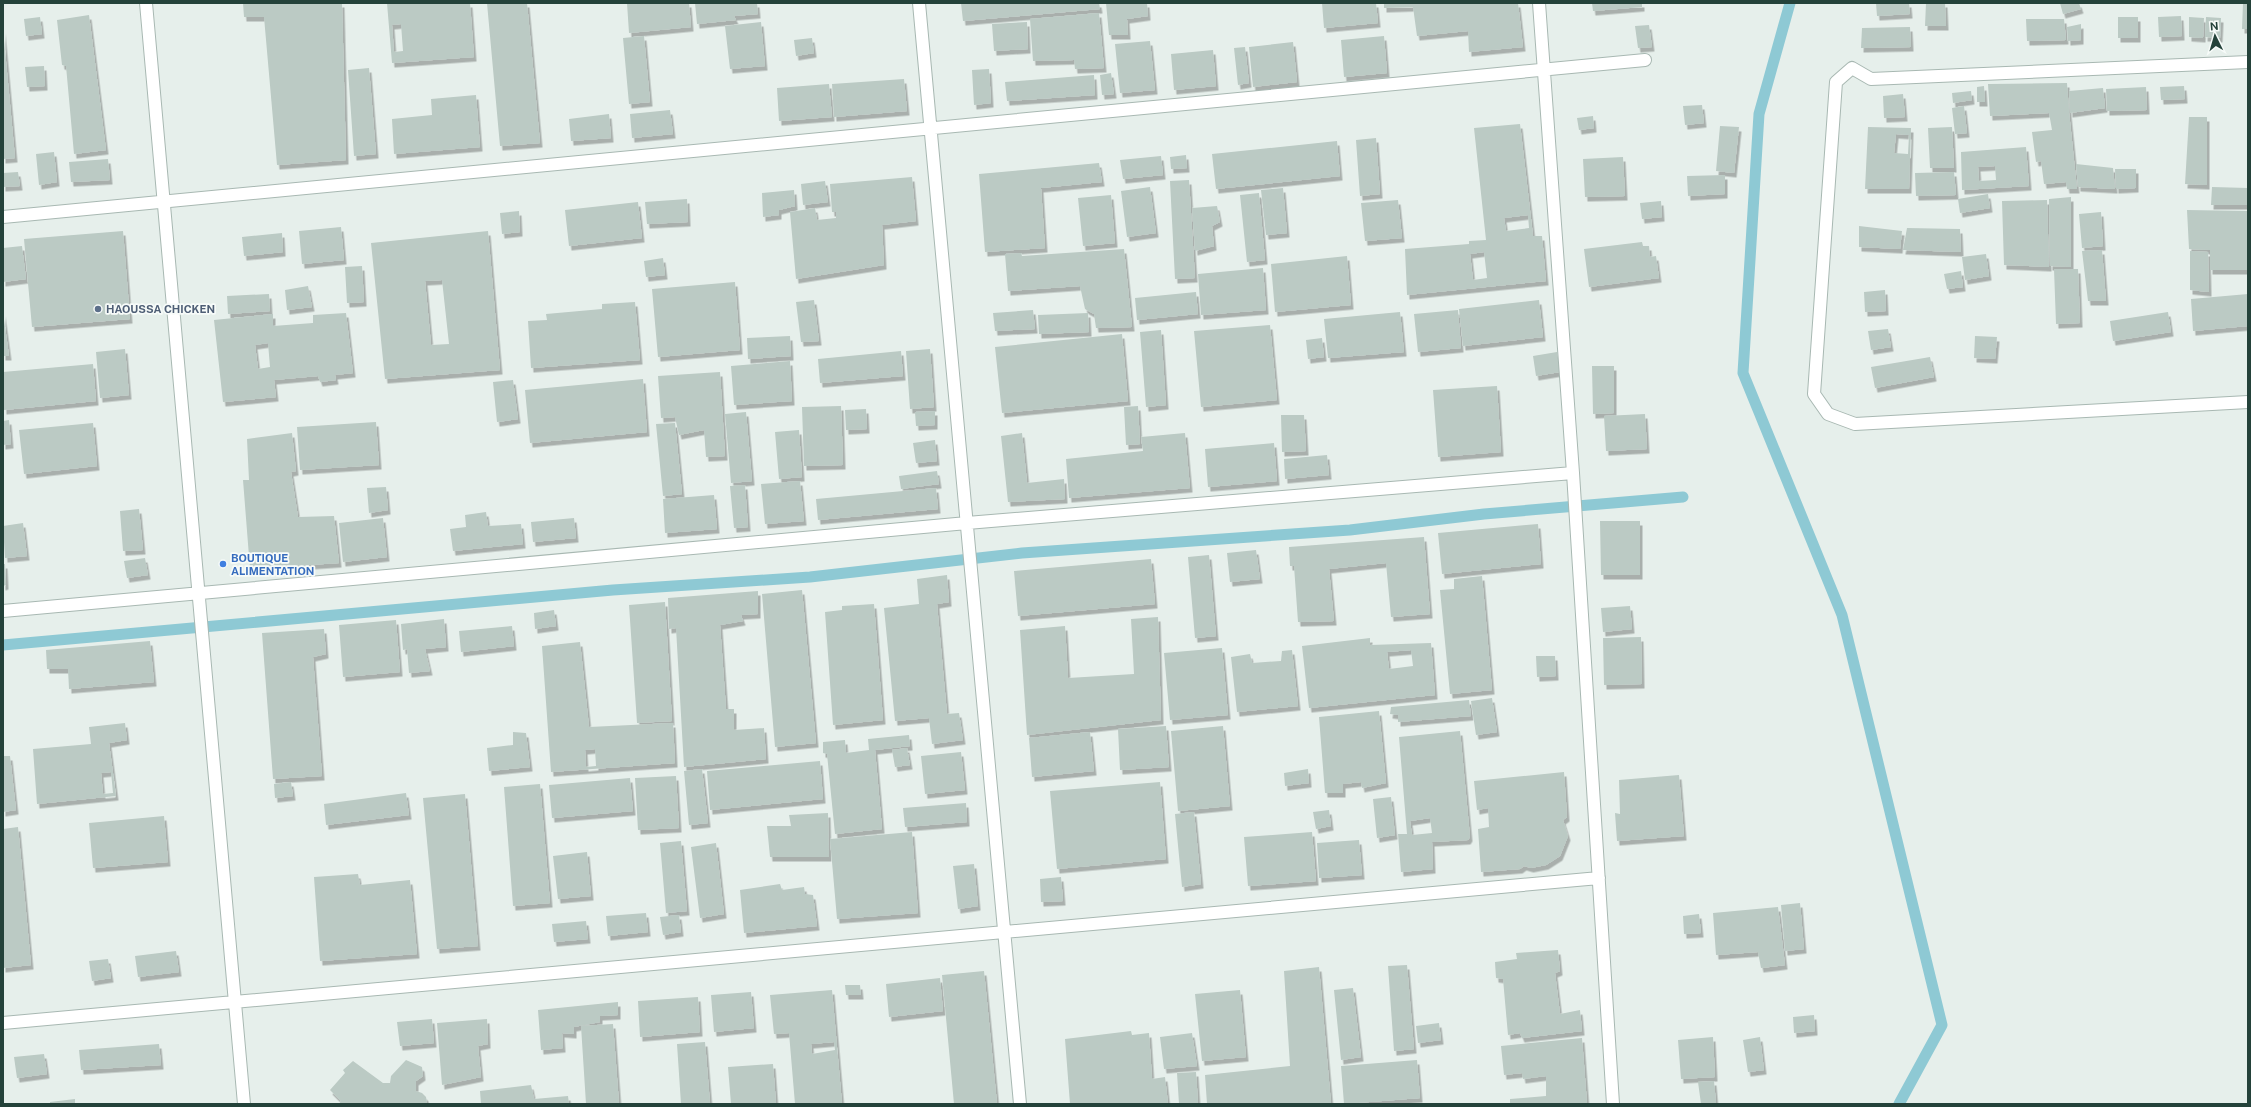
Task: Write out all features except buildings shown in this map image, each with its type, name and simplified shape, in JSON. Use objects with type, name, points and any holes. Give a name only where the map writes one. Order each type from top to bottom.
[{"type":"street","points":[[146,3],[244,1104]]},
{"type":"street","points":[[919,3],[1020,1104]]},
{"type":"street","points":[[1539,3],[1573,473],[1613,1104]]},
{"type":"street","points":[[3,217],[1645,60]]},
{"type":"street","points":[[2248,62],[1871,79],[1852,68],[1836,82],[1814,394],[1828,414],[1855,424],[2248,402]]},
{"type":"street","points":[[3,611],[967,523],[1573,473]]},
{"type":"street","points":[[3,1022],[1599,878]]},
{"type":"waterway","points":[[1790,3],[1759,114],[1743,373],[1842,615],[1942,1025],[1899,1104]]},
{"type":"waterway","points":[[3,645],[613,590],[810,577],[1022,553],[1350,530],[1484,514],[1683,497]]},
{"type":"place","name":"HAOUSSA CHICKEN","points":[[98,309]]},
{"type":"place","name":"BOUTIQUE ALIMENTATION","points":[[223,564]]}]
